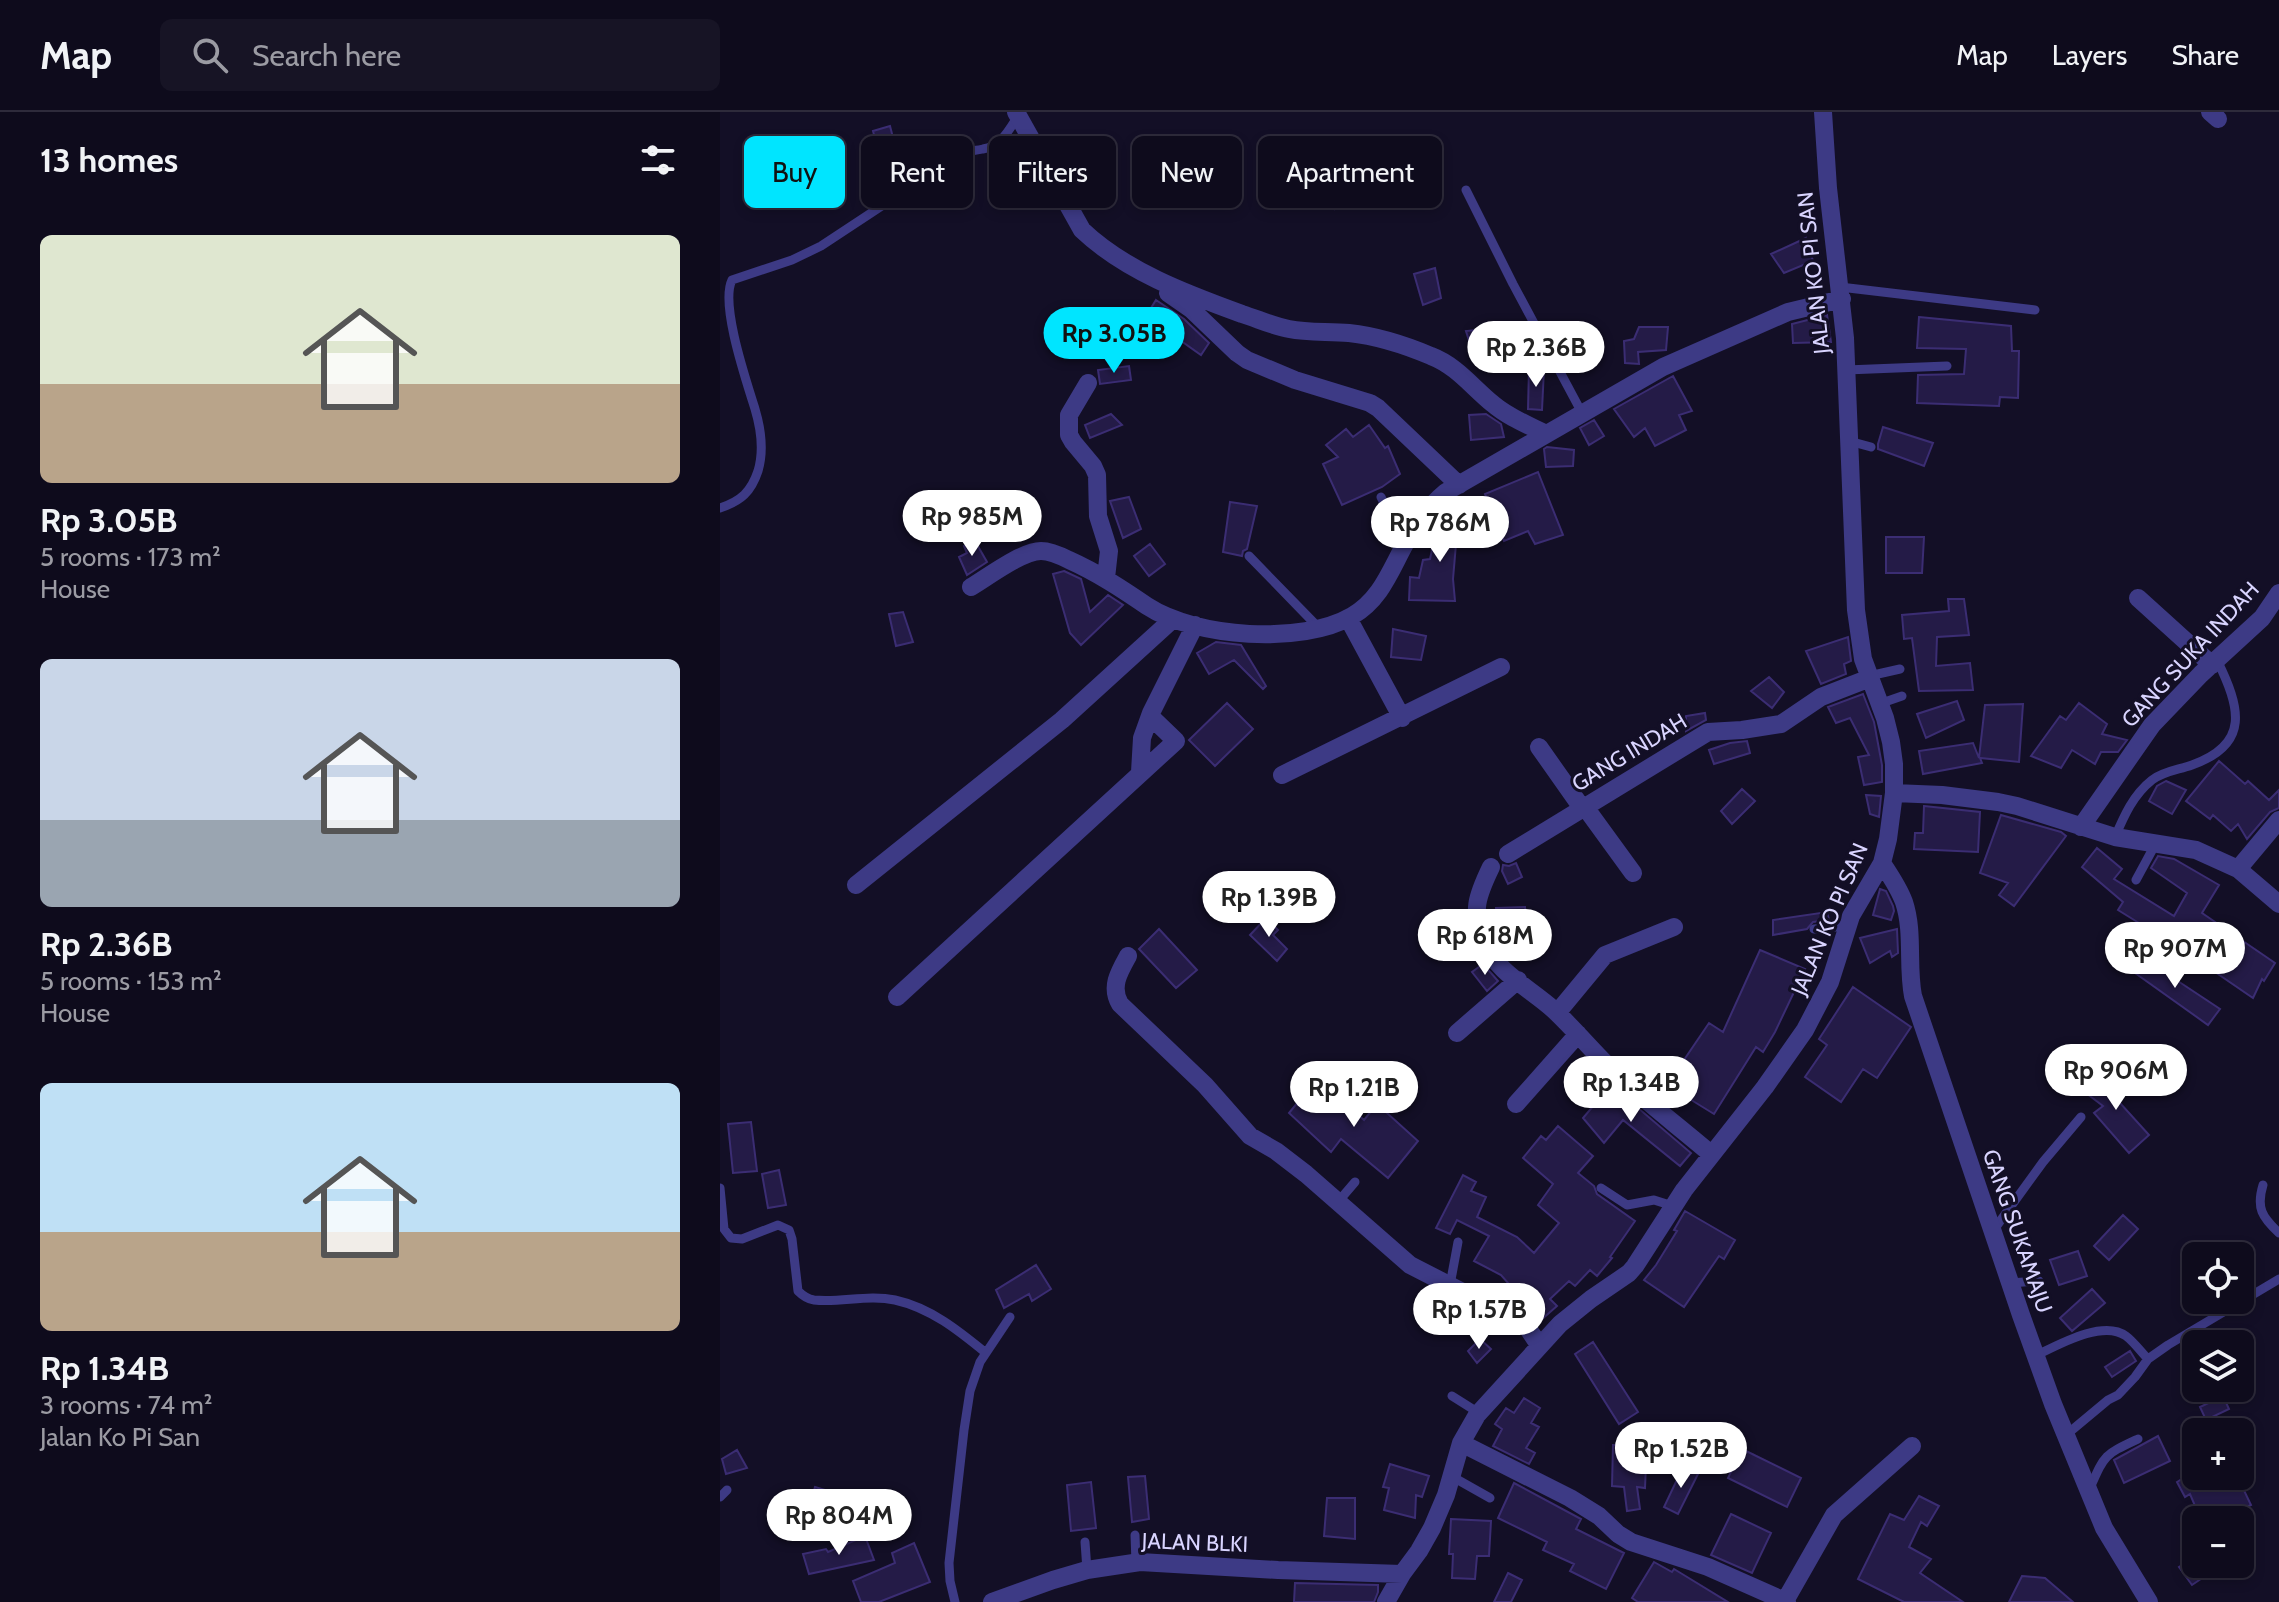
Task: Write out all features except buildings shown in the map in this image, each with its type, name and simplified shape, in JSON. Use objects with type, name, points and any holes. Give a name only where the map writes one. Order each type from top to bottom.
[{"type":"street","name":"JALAN KO PI SAN","points":[[1389,1601],[1402,1574],[1429,1535],[1443,1504],[1461,1443],[1479,1413],[1560,1324],[1629,1273],[1673,1206],[1805,1030],[1830,982],[1847,926],[1887,848],[1894,793],[1891,742],[1860,643],[1856,610],[1841,293],[1828,188],[1823,112]]},
{"type":"street","points":[[1018,113],[1082,230],[1191,309],[1247,360],[1378,408],[1459,485]]},
{"type":"street","points":[[1106,250],[1146,274],[1200,298],[1278,326],[1372,337],[1431,356],[1447,363],[1504,413],[1546,434]]},
{"type":"street","points":[[971,587],[1025,555],[1040,550],[1056,554],[1106,578],[1147,606],[1173,619],[1245,634],[1290,635],[1320,629],[1348,618],[1377,595],[1431,504],[1459,485],[1663,367],[1746,329],[1841,293]]},
{"type":"street","points":[[1088,383],[1069,415],[1069,435],[1097,475],[1098,516],[1109,551],[1106,578]]},
{"type":"street","name":"GANG SUKA INDAH","points":[[2081,827],[2152,725],[2262,618],[2279,593]]},
{"type":"street","points":[[2138,598],[2214,662]]},
{"type":"street","points":[[1348,618],[1402,718]]},
{"type":"street","points":[[856,885],[1062,720],[1173,619]]},
{"type":"street","points":[[1140,772],[1142,738],[1150,716],[1195,625]]},
{"type":"street","points":[[1282,775],[1501,667]]},
{"type":"street","name":"GANG INDAH","points":[[1508,854],[1708,732],[1781,724],[1821,697],[1870,677]]},
{"type":"street","points":[[897,997],[1176,741],[1150,716]]},
{"type":"street","points":[[1539,747],[1633,873]]},
{"type":"street","points":[[1894,793],[1998,802],[2115,837],[2196,850],[2238,869],[2279,904]]},
{"type":"street","points":[[2238,869],[2279,820]]},
{"type":"street","name":"GANG SUKAMAJU","points":[[1882,863],[1905,904],[1913,996],[2035,1356],[2104,1528],[2149,1602]]},
{"type":"street","points":[[1491,867],[1476,904],[1483,939],[1493,957],[1557,1013],[1610,1069],[1711,1154]]},
{"type":"street","points":[[1557,1013],[1605,955],[1674,927]]},
{"type":"street","points":[[1128,956],[1116,980],[1115,996],[1120,1004],[1205,1085],[1250,1136],[1290,1161],[1410,1265],[1525,1324],[1539,1345]]},
{"type":"street","points":[[1457,1033],[1518,980]]},
{"type":"street","points":[[1516,1104],[1578,1034]]},
{"type":"street","points":[[1461,1443],[1570,1498],[1631,1542],[1708,1567],[1786,1602],[1834,1515],[1912,1446]]},
{"type":"street","name":"JALAN BLKI","points":[[992,1602],[1087,1570],[1136,1563],[1402,1574]]},
{"type":"lane","points":[[720,508],[744,497],[752,487],[761,449],[756,411],[732,352],[726,328],[722,299],[724,287],[732,280],[792,260],[821,246],[962,153],[1001,141],[1018,113]]},
{"type":"lane","points":[[1466,190],[1582,413]]},
{"type":"lane","points":[[1841,293],[2035,310]]},
{"type":"lane","points":[[1846,370],[1947,366]]},
{"type":"lane","points":[[1849,441],[1871,447]]},
{"type":"lane","points":[[1381,497],[1404,545]]},
{"type":"lane","points":[[1249,556],[1320,629]]},
{"type":"lane","points":[[2115,837],[2138,793],[2151,781],[2164,772],[2208,758],[2229,743],[2236,726],[2235,713],[2225,675],[2214,662]]},
{"type":"lane","points":[[1870,677],[1900,669]]},
{"type":"lane","points":[[1879,704],[1902,696]]},
{"type":"lane","points":[[2136,880],[2156,843]]},
{"type":"lane","points":[[1814,929],[1847,926]]},
{"type":"lane","points":[[1993,1231],[2043,1162],[2081,1117]]},
{"type":"lane","points":[[1337,1203],[1355,1182]]},
{"type":"lane","points":[[2263,1185],[2260,1209],[2279,1233]]},
{"type":"lane","points":[[720,1188],[724,1229],[731,1238],[742,1239],[778,1225],[789,1230],[798,1291],[803,1297],[813,1300],[894,1299],[938,1316],[986,1353]]},
{"type":"lane","points":[[1601,1188],[1627,1205],[1654,1200],[1673,1206]]},
{"type":"lane","points":[[1450,1285],[1458,1242]]},
{"type":"lane","points":[[2066,1435],[2118,1395],[2148,1359],[2279,1279]]},
{"type":"lane","points":[[2010,1283],[2039,1281]]},
{"type":"lane","points":[[955,1602],[949,1563],[970,1391],[980,1362],[1010,1317]]},
{"type":"lane","points":[[2035,1356],[2097,1330],[2109,1329],[2125,1335],[2148,1359]]},
{"type":"lane","points":[[1452,1396],[1479,1413]]},
{"type":"lane","points":[[2089,1491],[2109,1453],[2138,1439]]},
{"type":"lane","points":[[1451,1476],[1490,1498]]},
{"type":"lane","points":[[1135,1535],[1136,1563]]},
{"type":"lane","points":[[1085,1542],[1087,1570]]}]
